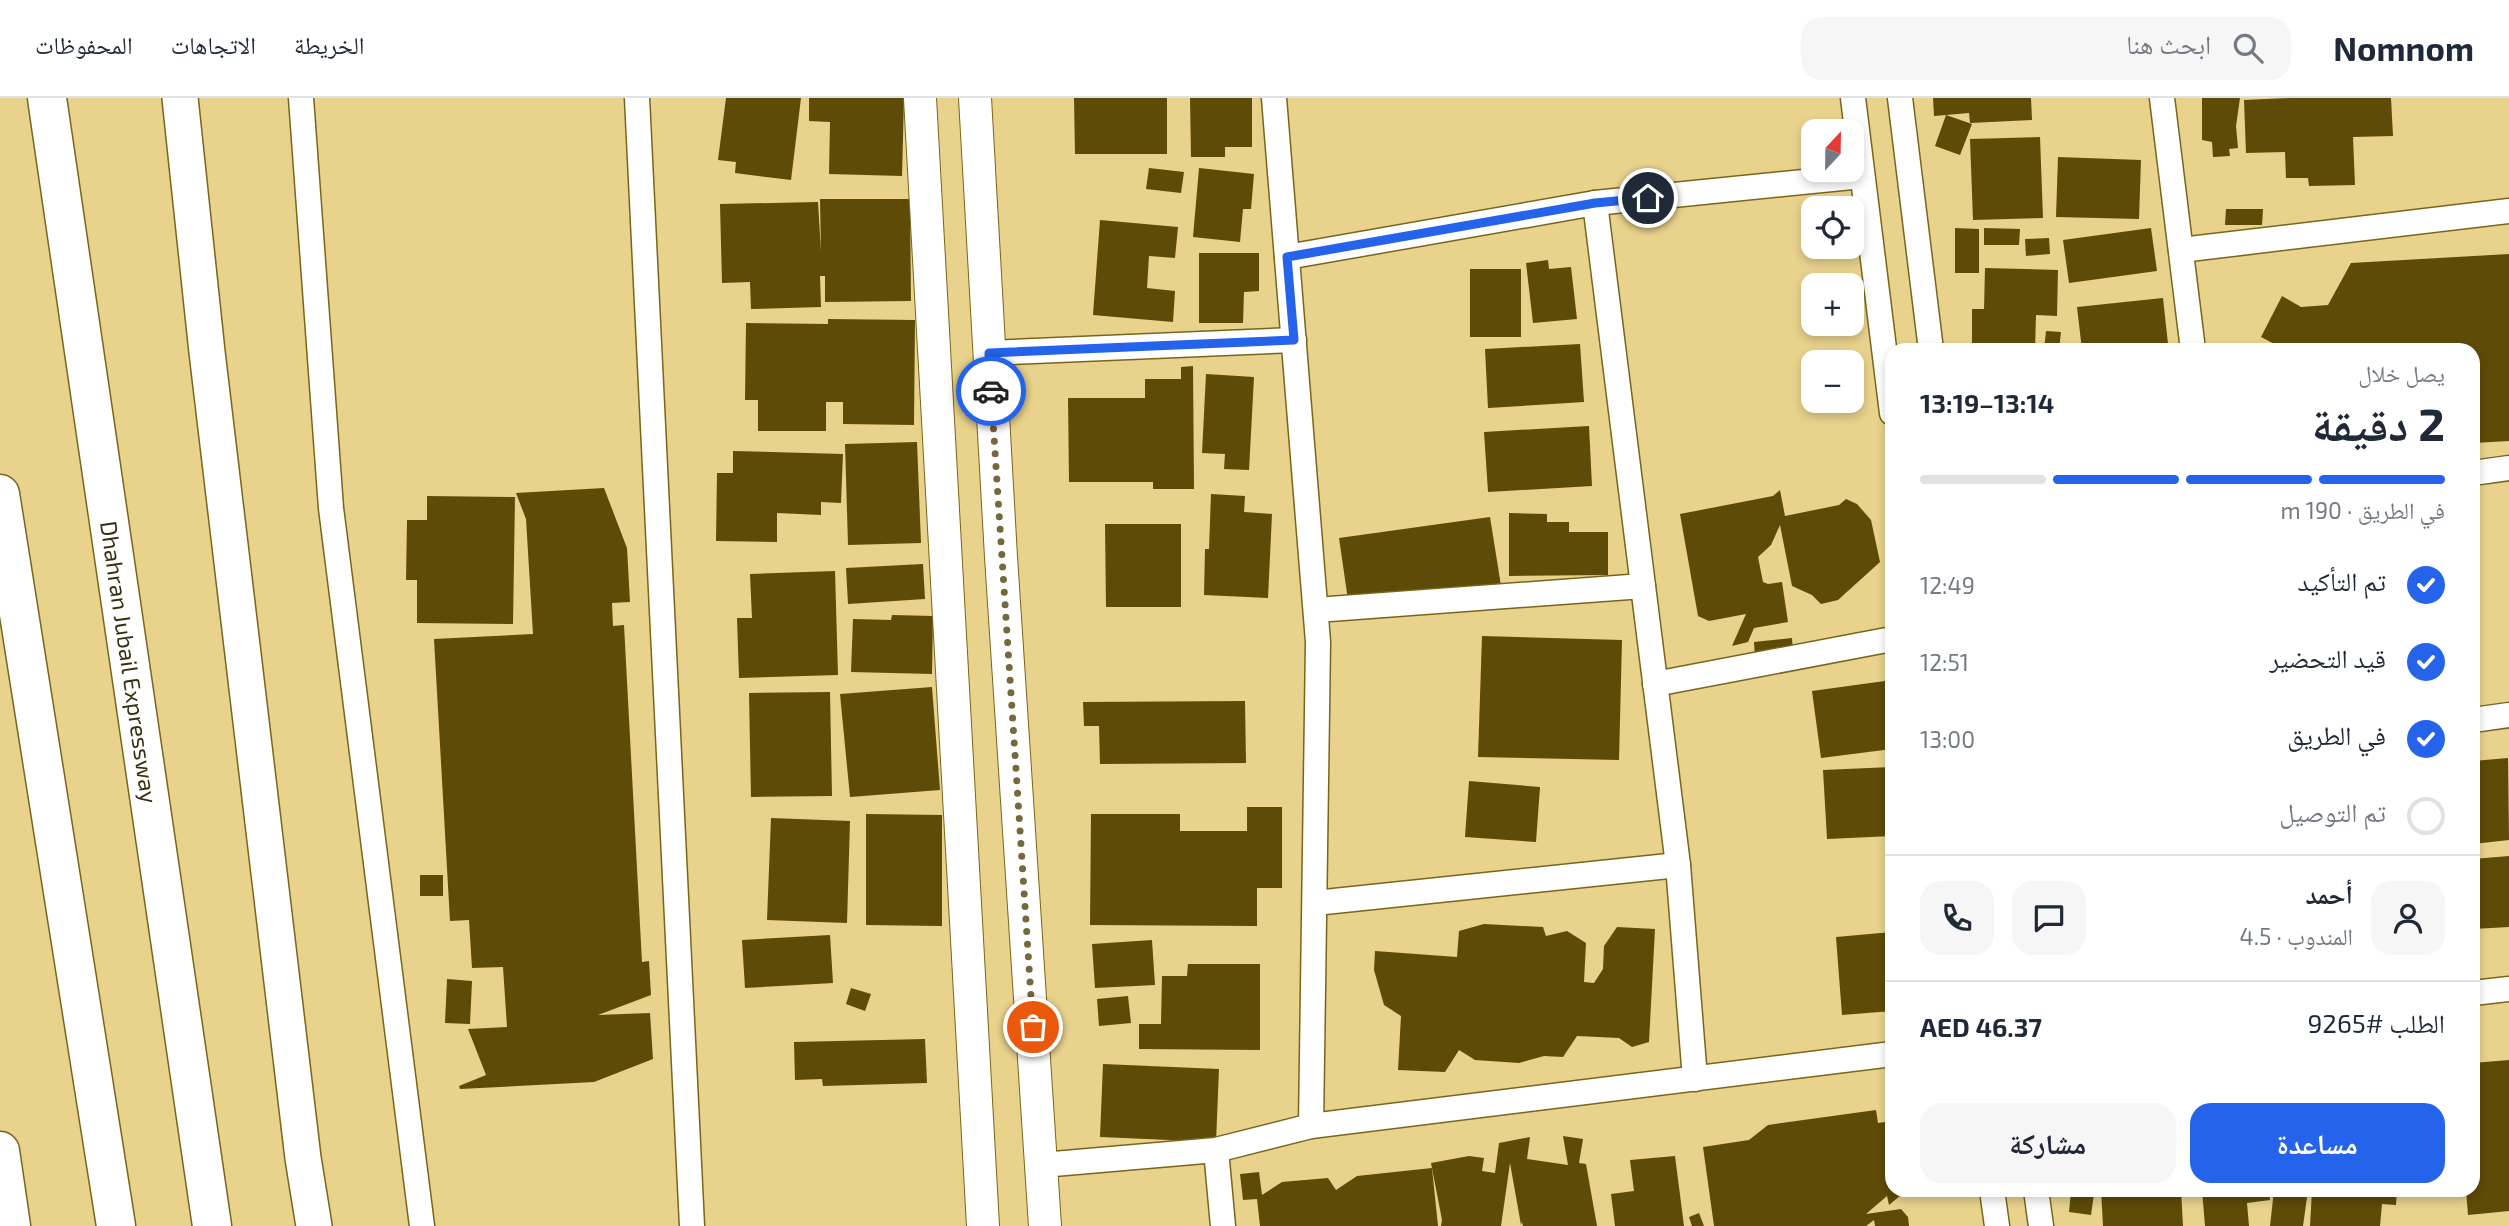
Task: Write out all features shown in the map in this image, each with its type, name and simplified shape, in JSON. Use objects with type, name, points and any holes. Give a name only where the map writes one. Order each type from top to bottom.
[{"type":"main road","name":"Dhahran Jubail Expressway","points":[[47,98],[212,1226]]},
{"type":"main road","points":[[57,98],[63,214]]},
{"type":"main road","points":[[180,98],[207,352],[303,1158],[314,1226]]},
{"type":"main road","points":[[0,494],[116,1226]]},
{"type":"main road","points":[[80,993],[93,1226]]},
{"type":"main road","points":[[0,1151],[11,1226]]},
{"type":"street","points":[[301,98],[331,508],[422,1226]]},
{"type":"street","points":[[637,98],[692,1226]]},
{"type":"street","points":[[920,98],[983,1226]]},
{"type":"street","points":[[975,98],[1001,557],[1045,1226]]},
{"type":"street","points":[[1274,98],[1318,642],[1311,1126]]},
{"type":"street","points":[[1853,98],[1856,119]]},
{"type":"street","points":[[1900,98],[1930,343]]},
{"type":"street","points":[[2162,98],[2192,343]]},
{"type":"street","points":[[1287,257],[1595,203],[1803,182]]},
{"type":"street","points":[[1864,182],[1885,356]]},
{"type":"street","points":[[1595,203],[1678,865],[1695,1079]]},
{"type":"street","points":[[2180,250],[2509,211]]},
{"type":"street","points":[[989,353],[1294,340]]},
{"type":"street","points":[[2480,472],[2509,468]]},
{"type":"street","points":[[1316,610],[1643,586]]},
{"type":"street","points":[[1655,684],[1885,640]]},
{"type":"street","points":[[2480,719],[2509,715]]},
{"type":"street","points":[[1315,903],[1678,865]]},
{"type":"street","points":[[2480,992],[2509,989]]},
{"type":"street","points":[[1042,1165],[1216,1150],[1311,1126],[1885,1055]]},
{"type":"street","points":[[1216,1150],[1223,1226]]},
{"type":"street","points":[[1993,1197],[1997,1226]]},
{"type":"street","points":[[2037,1197],[2041,1226]]},
{"type":"building","points":[[726,98],[801,98],[791,180],[735,173],[736,162],[718,160]]},
{"type":"building","points":[[809,98],[904,98],[902,176],[829,174],[830,122],[809,121]]},
{"type":"building","points":[[1074,98],[1167,98],[1167,154],[1075,154]]},
{"type":"building","points":[[1190,98],[1252,98],[1252,147],[1225,147],[1225,157],[1191,157]]},
{"type":"building","points":[[1933,98],[2031,98],[2032,120],[1970,123],[1969,113],[1934,116]]},
{"type":"building","points":[[2202,98],[2240,98],[2236,126],[2238,148],[2229,149],[2230,156],[2213,157],[2212,142],[2202,140]]},
{"type":"building","points":[[2391,98],[2393,136],[2353,137],[2355,185],[2309,186],[2308,178],[2286,178],[2285,152],[2246,153],[2244,100]]},
{"type":"building","points":[[1946,115],[1972,124],[1960,155],[1935,146]]},
{"type":"building","points":[[2040,137],[2043,218],[1973,220],[1970,139]]},
{"type":"building","points":[[2058,157],[2141,160],[2139,219],[2056,217]]},
{"type":"building","points":[[1149,168],[1184,172],[1181,193],[1146,189]]},
{"type":"building","points":[[1199,168],[1254,174],[1251,209],[1243,209],[1240,242],[1193,237]]},
{"type":"building","points":[[820,199],[910,199],[911,301],[825,302],[825,276],[820,276],[821,307],[751,309],[750,282],[722,283],[720,204],[818,202],[821,252]]},
{"type":"building","points":[[2226,209],[2263,209],[2262,225],[2225,225]]},
{"type":"building","points":[[1100,220],[1178,227],[1175,258],[1149,256],[1147,288],[1175,291],[1173,322],[1093,315]]},
{"type":"building","points":[[1955,228],[1979,229],[1979,273],[1955,273]]},
{"type":"building","points":[[1984,228],[2020,229],[2019,245],[1984,245]]},
{"type":"building","points":[[2151,228],[2157,271],[2069,283],[2063,240]]},
{"type":"building","points":[[2049,238],[2050,254],[2026,256],[2025,239]]},
{"type":"building","points":[[1199,253],[1259,253],[1259,291],[1244,292],[1243,323],[1199,323]]},
{"type":"building","points":[[2509,254],[2509,441],[2480,443],[2480,343],[2273,343],[2261,337],[2282,296],[2301,307],[2328,305],[2351,263]]},
{"type":"building","points":[[1548,260],[1549,269],[1571,267],[1577,319],[1533,323],[1526,263]]},
{"type":"building","points":[[1985,268],[2058,270],[2057,316],[2036,315],[2035,343],[1972,343],[1972,309],[1984,309]]},
{"type":"building","points":[[1470,269],[1521,269],[1521,337],[1470,337]]},
{"type":"building","points":[[2163,298],[2168,343],[2081,343],[2077,307]]},
{"type":"building","points":[[828,319],[915,320],[914,425],[843,424],[843,402],[826,402],[826,431],[758,431],[758,400],[745,400],[746,323],[828,324]]},
{"type":"building","points":[[2046,331],[2061,332],[2060,343],[2045,343]]},
{"type":"building","points":[[1580,344],[1584,402],[1488,408],[1485,349]]},
{"type":"building","points":[[1193,366],[1194,489],[1153,489],[1153,482],[1069,482],[1068,398],[1145,398],[1145,379],[1181,379],[1181,367]]},
{"type":"building","points":[[1206,374],[1254,377],[1249,470],[1224,469],[1225,454],[1202,453]]},
{"type":"building","points":[[1589,426],[1592,486],[1488,492],[1484,432]]},
{"type":"building","points":[[917,442],[921,543],[848,545],[845,444]]},
{"type":"building","points":[[733,451],[843,454],[841,503],[821,502],[821,515],[777,513],[777,542],[716,541],[717,473],[733,473]]},
{"type":"building","points":[[604,488],[627,548],[630,602],[612,603],[613,626],[624,625],[642,962],[649,961],[651,995],[598,1015],[650,1013],[653,1059],[594,1082],[460,1089],[459,1086],[486,1075],[468,1029],[507,1027],[503,967],[472,968],[469,920],[450,921],[434,639],[533,634],[526,519],[516,493]]},
{"type":"building","points":[[1780,490],[1785,516],[1839,505],[1846,499],[1857,504],[1871,520],[1880,562],[1838,600],[1821,604],[1812,595],[1792,586],[1780,525],[1771,545],[1758,557],[1763,582],[1782,582],[1788,622],[1754,628],[1748,642],[1732,646],[1746,614],[1709,621],[1698,616],[1680,514],[1773,496]]},
{"type":"building","points":[[1211,494],[1245,496],[1244,512],[1272,514],[1268,598],[1204,595],[1205,549],[1209,549]]},
{"type":"building","points":[[427,496],[515,497],[513,624],[417,623],[417,580],[406,580],[407,520],[427,520]]},
{"type":"building","points":[[1509,513],[1547,514],[1547,522],[1569,522],[1569,532],[1608,532],[1608,575],[1509,576]]},
{"type":"building","points":[[1490,517],[1501,586],[1349,607],[1339,538]]},
{"type":"building","points":[[1105,524],[1181,524],[1181,607],[1106,607]]},
{"type":"building","points":[[923,564],[925,599],[848,604],[846,568]]},
{"type":"building","points":[[835,571],[838,675],[739,678],[737,618],[752,618],[750,574]]},
{"type":"building","points":[[892,615],[933,616],[932,674],[851,672],[853,619],[891,620]]},
{"type":"building","points":[[1482,636],[1622,640],[1619,760],[1478,757]]},
{"type":"building","points":[[1792,638],[1793,654],[1755,658],[1754,642]]},
{"type":"building","points":[[1885,681],[1885,750],[1821,758],[1812,691]]},
{"type":"building","points":[[932,687],[940,790],[850,797],[840,694]]},
{"type":"building","points":[[830,692],[832,796],[751,797],[749,693]]},
{"type":"building","points":[[1245,701],[1246,763],[1100,764],[1099,726],[1084,726],[1083,702]]},
{"type":"building","points":[[2508,758],[2509,840],[2480,843],[2480,760]]},
{"type":"building","points":[[1885,767],[1885,836],[1827,839],[1823,770]]},
{"type":"building","points":[[1469,781],[1540,787],[1536,842],[1465,837]]},
{"type":"building","points":[[1247,807],[1282,807],[1282,888],[1257,888],[1257,926],[1090,925],[1091,814],[1180,814],[1180,831],[1247,831]]},
{"type":"building","points":[[866,814],[942,815],[942,926],[866,925]]},
{"type":"building","points":[[771,818],[850,821],[847,923],[767,920]]},
{"type":"building","points":[[2509,856],[2509,927],[2480,929],[2480,858]]},
{"type":"building","points":[[420,875],[443,875],[443,896],[420,896]]},
{"type":"building","points":[[1484,924],[1543,927],[1546,936],[1567,931],[1586,943],[1584,982],[1594,983],[1603,969],[1604,946],[1617,927],[1655,929],[1649,1042],[1632,1047],[1619,1038],[1577,1036],[1563,1057],[1544,1056],[1519,1063],[1475,1060],[1459,1050],[1445,1072],[1398,1070],[1401,1016],[1384,1005],[1374,970],[1375,951],[1457,957],[1459,931]]},
{"type":"building","points":[[1885,933],[1885,1012],[1842,1015],[1836,937]]},
{"type":"building","points":[[830,935],[833,983],[745,988],[742,940]]},
{"type":"building","points":[[1152,940],[1155,985],[1095,988],[1092,944]]},
{"type":"building","points":[[1188,964],[1260,964],[1260,1050],[1139,1049],[1139,1024],[1161,1024],[1162,976],[1187,976]]},
{"type":"building","points":[[447,979],[472,981],[470,1024],[445,1023]]},
{"type":"building","points":[[851,988],[871,994],[865,1011],[846,1004]]},
{"type":"building","points":[[1128,996],[1131,1023],[1099,1026],[1097,999]]},
{"type":"building","points":[[925,1039],[927,1083],[823,1086],[822,1079],[795,1080],[794,1042]]},
{"type":"building","points":[[2509,1060],[2509,1211],[2468,1215],[2467,1197],[2480,1197],[2480,1062]]},
{"type":"building","points":[[1103,1064],[1219,1069],[1216,1142],[1100,1137]]},
{"type":"building","points":[[1876,1110],[1878,1123],[1885,1122],[1886,1197],[1866,1214],[1901,1209],[1908,1217],[1909,1226],[1875,1226],[1874,1220],[1866,1226],[1714,1226],[1703,1147],[1749,1140],[1768,1125]]},
{"type":"building","points":[[1563,1136],[1583,1139],[1579,1163],[1586,1164],[1597,1226],[1523,1226],[1522,1222],[1521,1225],[1510,1163],[1501,1226],[1441,1226],[1431,1163],[1469,1156],[1484,1158],[1482,1171],[1495,1173],[1499,1143],[1530,1137],[1527,1159],[1568,1165]]},
{"type":"building","points":[[1675,1156],[1684,1226],[1615,1226],[1611,1194],[1634,1191],[1630,1160]]},
{"type":"building","points":[[1432,1168],[1438,1226],[1260,1226],[1257,1199],[1243,1200],[1240,1174],[1259,1172],[1262,1195],[1282,1182],[1328,1178],[1336,1190],[1357,1176]]},
{"type":"building","points":[[1887,1197],[1899,1197],[1889,1205]]},
{"type":"building","points":[[2070,1197],[2094,1197],[2091,1215],[2069,1212]]},
{"type":"building","points":[[2101,1197],[2181,1197],[2183,1226],[2103,1226]]},
{"type":"building","points":[[2203,1197],[2270,1197],[2270,1200],[2247,1203],[2249,1226],[2205,1226]]},
{"type":"building","points":[[2273,1197],[2307,1197],[2303,1226],[2270,1226]]},
{"type":"building","points":[[2312,1197],[2397,1197],[2396,1205],[2382,1204],[2380,1226],[2310,1226]]},
{"type":"building","points":[[1699,1213],[1704,1226],[1692,1226],[1689,1217]]},
{"type":"way so far","points":[[991,391],[1033,1027]]},
{"type":"route","points":[[991,391],[989,353],[1294,340],[1287,257],[1595,203],[1648,198]]}]
